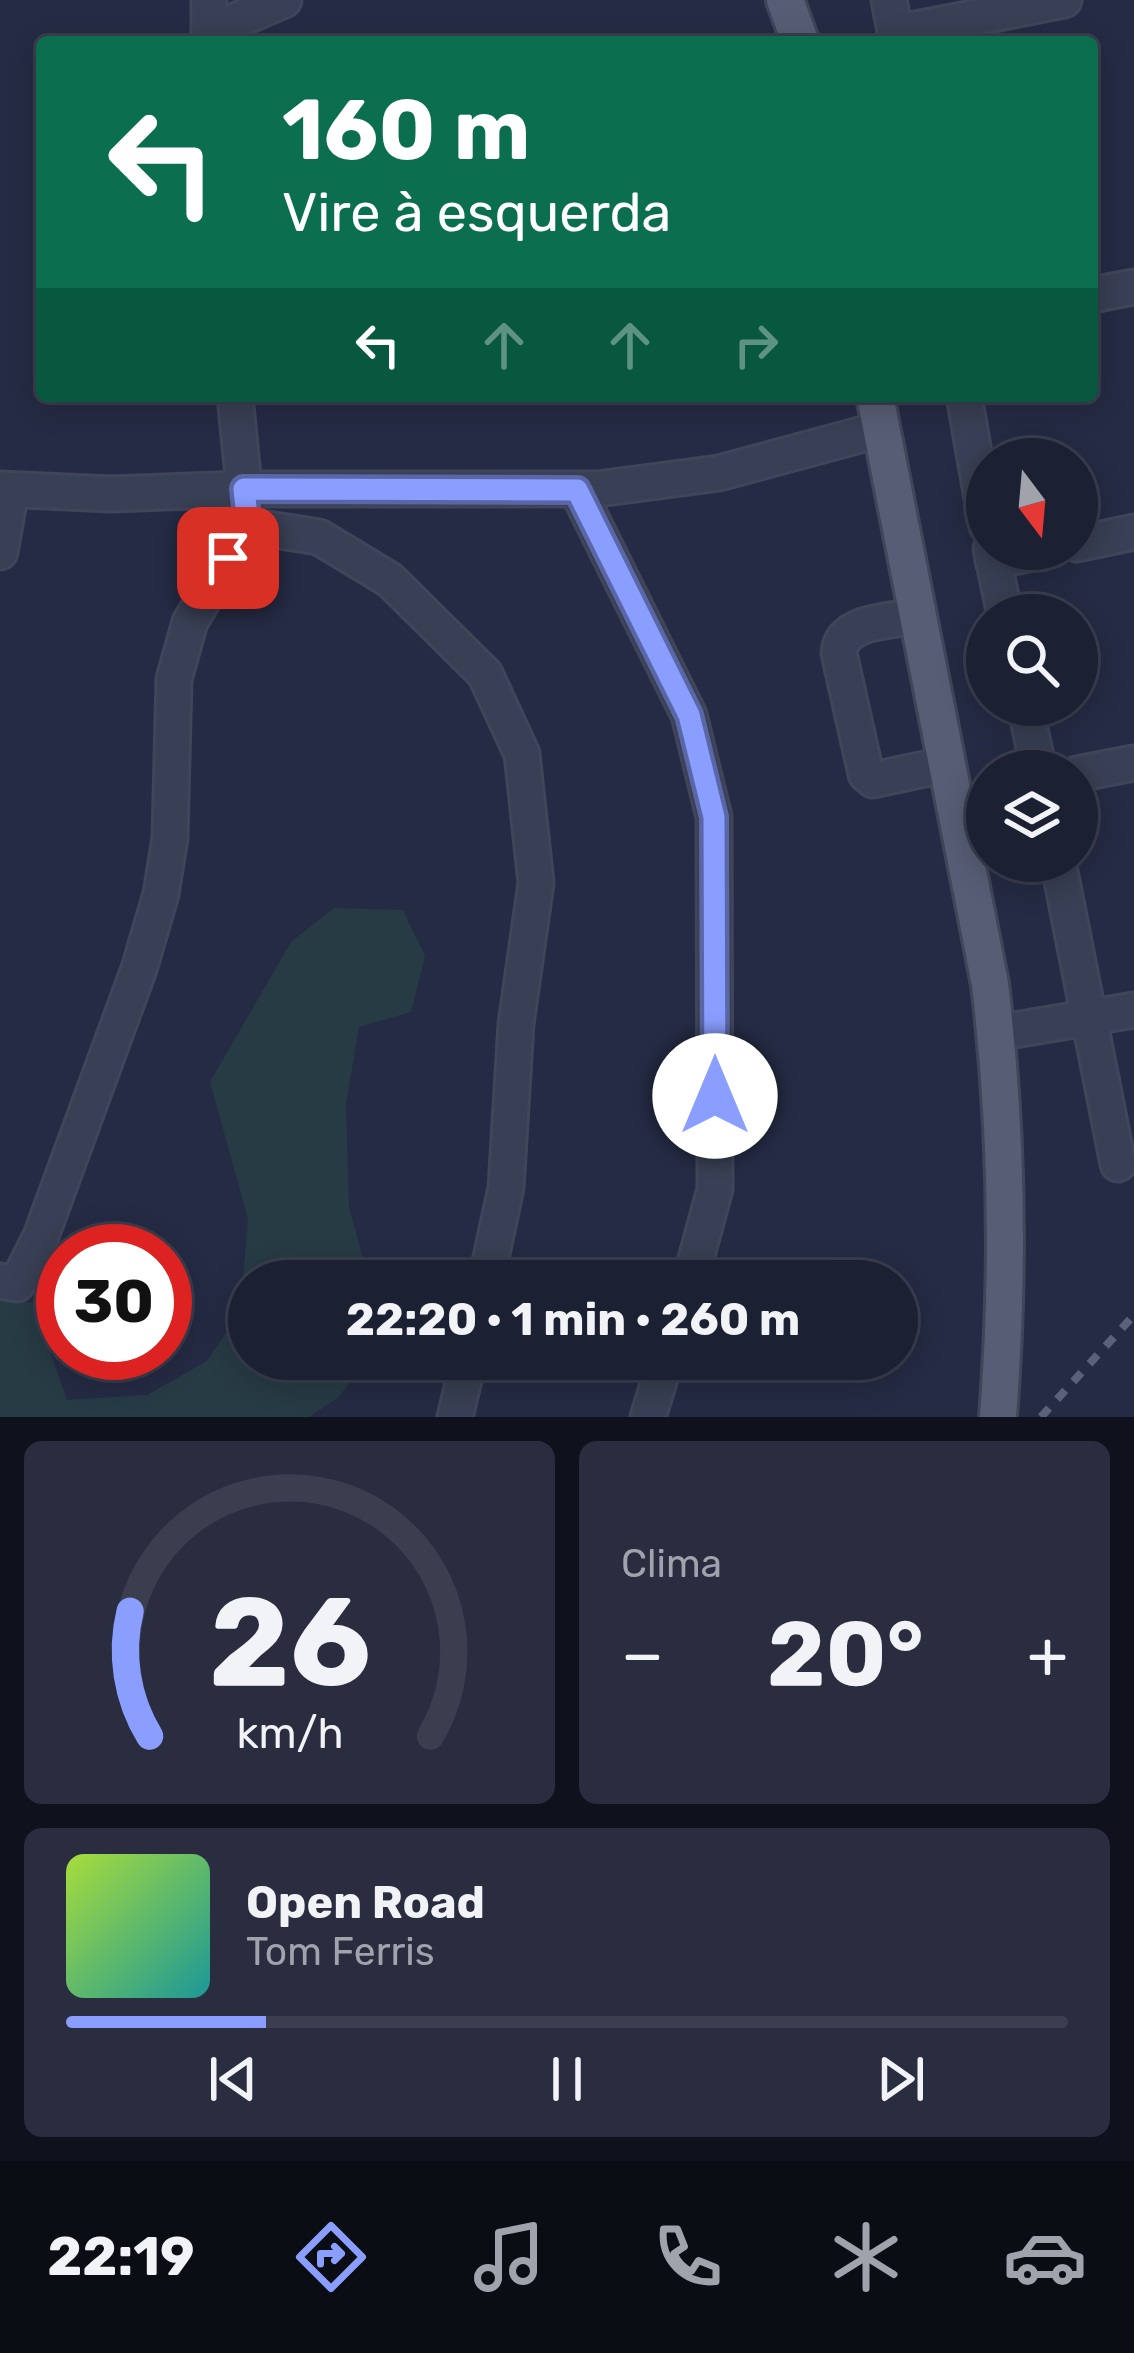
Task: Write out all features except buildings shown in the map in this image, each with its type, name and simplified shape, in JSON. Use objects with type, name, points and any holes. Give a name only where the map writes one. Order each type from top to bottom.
[{"type":"main road","points":[[785,0],[799,36]]},
{"type":"main road","points":[[796,0],[800,36]]},
{"type":"main road","points":[[879,413],[947,764],[966,796]]},
{"type":"main road","points":[[980,882],[996,1033],[1007,1302],[998,1417]]},
{"type":"street","points":[[209,25],[284,0]]},
{"type":"street","points":[[894,25],[1064,0]]},
{"type":"street","points":[[1098,294],[1134,287]]},
{"type":"street","points":[[0,1281],[17,1284],[40,1236],[139,969],[161,894],[170,838],[174,679],[190,622],[248,526],[236,402]]},
{"type":"street","points":[[965,402],[971,438]]},
{"type":"street","points":[[0,552],[5,490],[111,494],[244,489],[577,490],[719,473],[879,413]]},
{"type":"street","points":[[577,490],[689,715],[714,817],[715,1190],[696,1260]]},
{"type":"street","points":[[248,526],[319,537],[390,580],[485,674],[522,754],[536,883],[516,1024],[506,1188],[491,1260]]},
{"type":"street","points":[[1098,540],[1134,532]]},
{"type":"street","points":[[920,616],[849,630],[840,640],[838,653],[866,774],[874,780],[947,764]]},
{"type":"street","points":[[1098,770],[1134,763]]},
{"type":"street","points":[[1062,882],[1118,1164]]},
{"type":"street","points":[[996,1033],[1134,1010]]},
{"type":"street","points":[[455,1417],[464,1380]]},
{"type":"street","points":[[648,1417],[659,1380]]},
{"type":"shaded area","points":[[334,908],[403,910],[425,956],[411,1012],[359,1027],[346,1104],[349,1207],[363,1260],[244,1260],[248,1219],[210,1082],[291,942]]},
{"type":"shaded area","points":[[0,1298],[33,1303],[36,1380],[60,1380],[67,1400],[147,1395],[173,1380],[192,1380],[192,1370],[207,1361],[228,1330],[228,1380],[352,1380],[339,1397],[309,1417],[0,1417]]},
{"type":"railway","points":[[1041,1417],[1134,1315]]},
{"type":"route","points":[[228,558],[248,526],[244,489],[577,490],[689,715],[714,817],[715,1096]]}]
